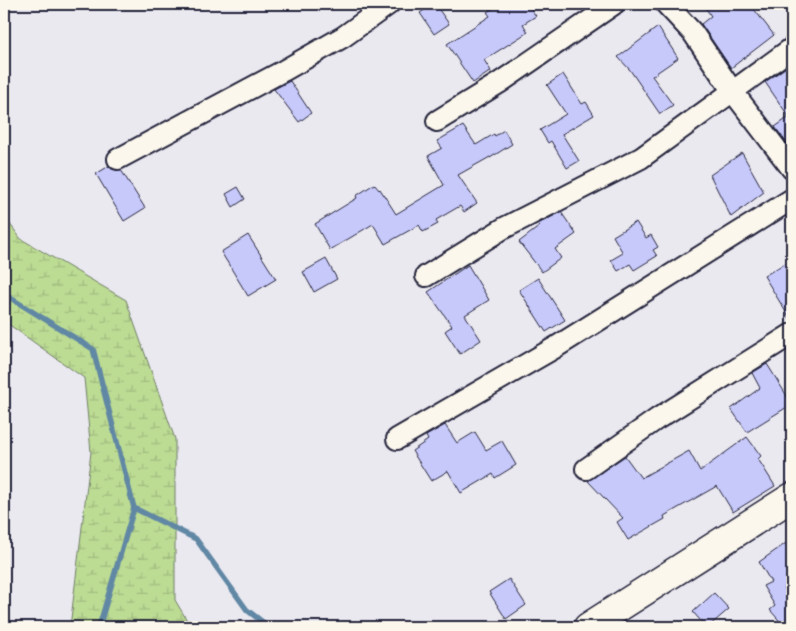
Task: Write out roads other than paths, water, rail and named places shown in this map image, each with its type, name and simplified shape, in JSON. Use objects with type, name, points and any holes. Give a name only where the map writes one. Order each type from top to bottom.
[{"type":"street","points":[[118,159],[283,71],[343,36],[389,4]]},
{"type":"street","points":[[437,121],[498,83],[614,4]]},
{"type":"street","points":[[666,4],[693,33],[733,92],[792,169]]},
{"type":"street","points":[[426,276],[504,228],[641,158],[792,48]]},
{"type":"street","points":[[397,439],[556,347],[792,199]]},
{"type":"street","points":[[586,469],[657,419],[792,334]]},
{"type":"street","points":[[588,627],[792,497]]},
{"type":"waterway","points":[[4,294],[93,349],[134,508],[99,627]]},
{"type":"waterway","points":[[134,508],[196,539],[247,610],[269,627]]}]
